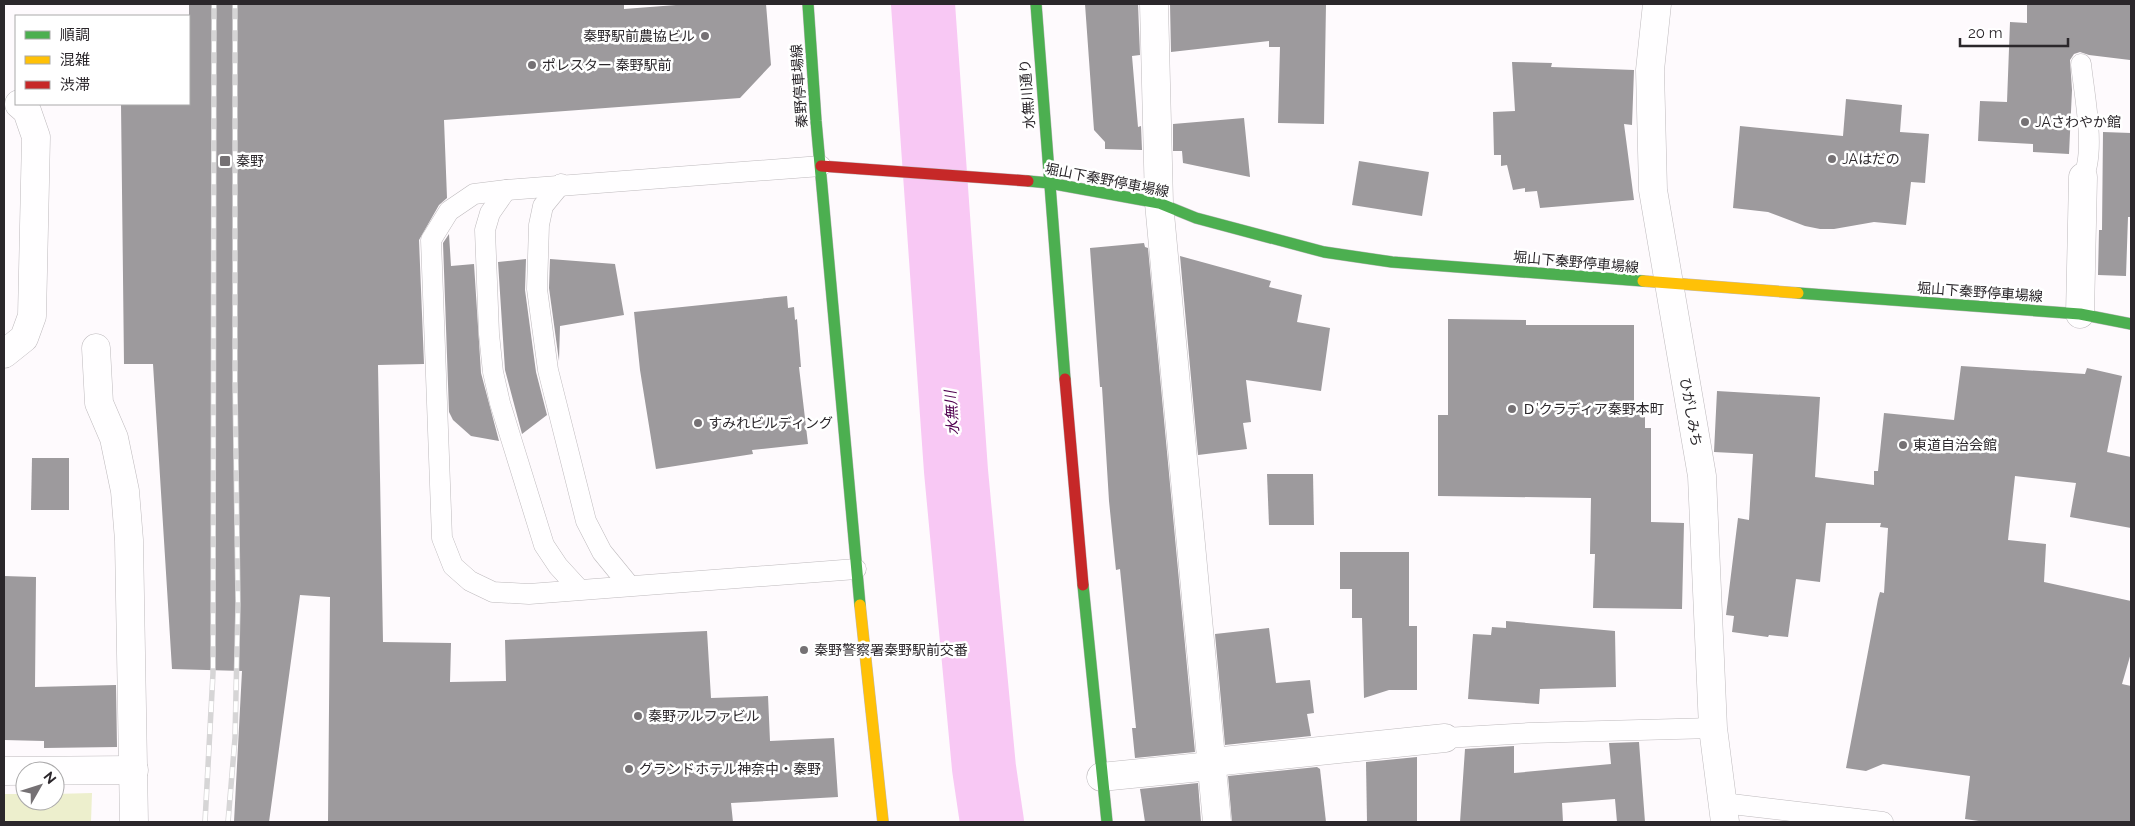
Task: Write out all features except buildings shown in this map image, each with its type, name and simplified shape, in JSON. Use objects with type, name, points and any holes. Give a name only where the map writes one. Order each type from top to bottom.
[{"type":"main road","name":"秦野停車場線","points":[[808,4],[856,569],[883,822]]},
{"type":"main road","name":"水無川通り","points":[[1036,4],[1049,183],[1101,777],[1107,822]]},
{"type":"main road","name":"堀山下秦野停車場線","points":[[821,166],[850,170],[1049,183],[1159,203],[1196,218],[1324,252],[1392,262],[2080,314],[2131,324]]},
{"type":"street","points":[[1154,4],[1159,203],[1217,822]]},
{"type":"street","name":"ひがしみち","points":[[1657,4],[1650,70],[1653,190],[1702,476],[1713,728],[1724,812]]},
{"type":"street","points":[[4,95],[15,101]]},
{"type":"street","points":[[4,354],[24,338],[32,316],[36,137],[27,111],[20,105]]},
{"type":"street","points":[[2080,314],[2083,177]]},
{"type":"street","points":[[96,348],[99,403],[114,438],[125,491],[129,540],[134,822]]},
{"type":"street","points":[[1101,777],[1211,766],[1223,761],[1445,738]]},
{"type":"street","points":[[4,771],[134,770]]},
{"type":"lane","points":[[2081,64],[2088,127],[2087,169],[2083,177]]},
{"type":"lane","points":[[821,166],[560,184],[506,190],[474,194],[449,210],[431,240],[442,538],[453,566],[470,581],[493,592],[529,594],[856,569]]},
{"type":"lane","points":[[560,184],[543,206],[539,224],[537,289],[548,370],[586,520],[602,552],[629,586]]},
{"type":"lane","points":[[506,190],[490,213],[485,230],[489,334],[493,372],[500,403],[544,545],[558,566],[579,589]]},
{"type":"lane","points":[[1445,738],[1529,733],[1713,728]]},
{"type":"lane","points":[[1724,812],[1883,822]]},
{"type":"green space","points":[[92,793],[91,822],[4,822],[4,794],[15,794],[15,811],[65,811],[65,794]]},
{"type":"waterway","name":"水無川","points":[[923,4],[956,471],[984,768],[992,822]]},
{"type":"railway","points":[[205,822],[213,673],[214,4]]},
{"type":"railway","points":[[228,822],[235,738],[238,604],[235,384],[235,4]]},
{"type":"traffic: fast","points":[[808,4],[816,121],[860,605]]},
{"type":"traffic: fast","points":[[1036,4],[1065,379]]},
{"type":"traffic: fast","points":[[1028,181],[1049,183],[1159,203],[1196,218],[1324,252],[1392,262],[1643,281]]},
{"type":"traffic: fast","points":[[1798,293],[2080,314],[2131,324]]},
{"type":"traffic: fast","points":[[1083,585],[1107,822]]},
{"type":"traffic: slow","points":[[1643,281],[1798,293]]},
{"type":"traffic: slow","points":[[860,605],[883,822]]},
{"type":"traffic: jam","points":[[821,166],[1028,181]]},
{"type":"traffic: jam","points":[[1065,379],[1083,585]]},
{"type":"place","name":"秦野駅前農協ビル","points":[[705,36]]},
{"type":"place","name":"ポレスター 秦野駅前","points":[[532,65]]},
{"type":"place","name":"JAさわやか館","points":[[2025,122]]},
{"type":"place","name":"JAはだの","points":[[1832,159]]},
{"type":"place","name":"秦野","points":[[225,161]]},
{"type":"place","name":"Ｄ’クラディア秦野本町","points":[[1512,409]]},
{"type":"place","name":"すみれビルディング","points":[[698,423]]},
{"type":"place","name":"東道自治会館","points":[[1903,445]]},
{"type":"place","name":"秦野警察署秦野駅前交番","points":[[804,650]]},
{"type":"place","name":"秦野アルファビル","points":[[638,716]]},
{"type":"place","name":"グランドホテル神奈中・秦野","points":[[629,769]]}]
